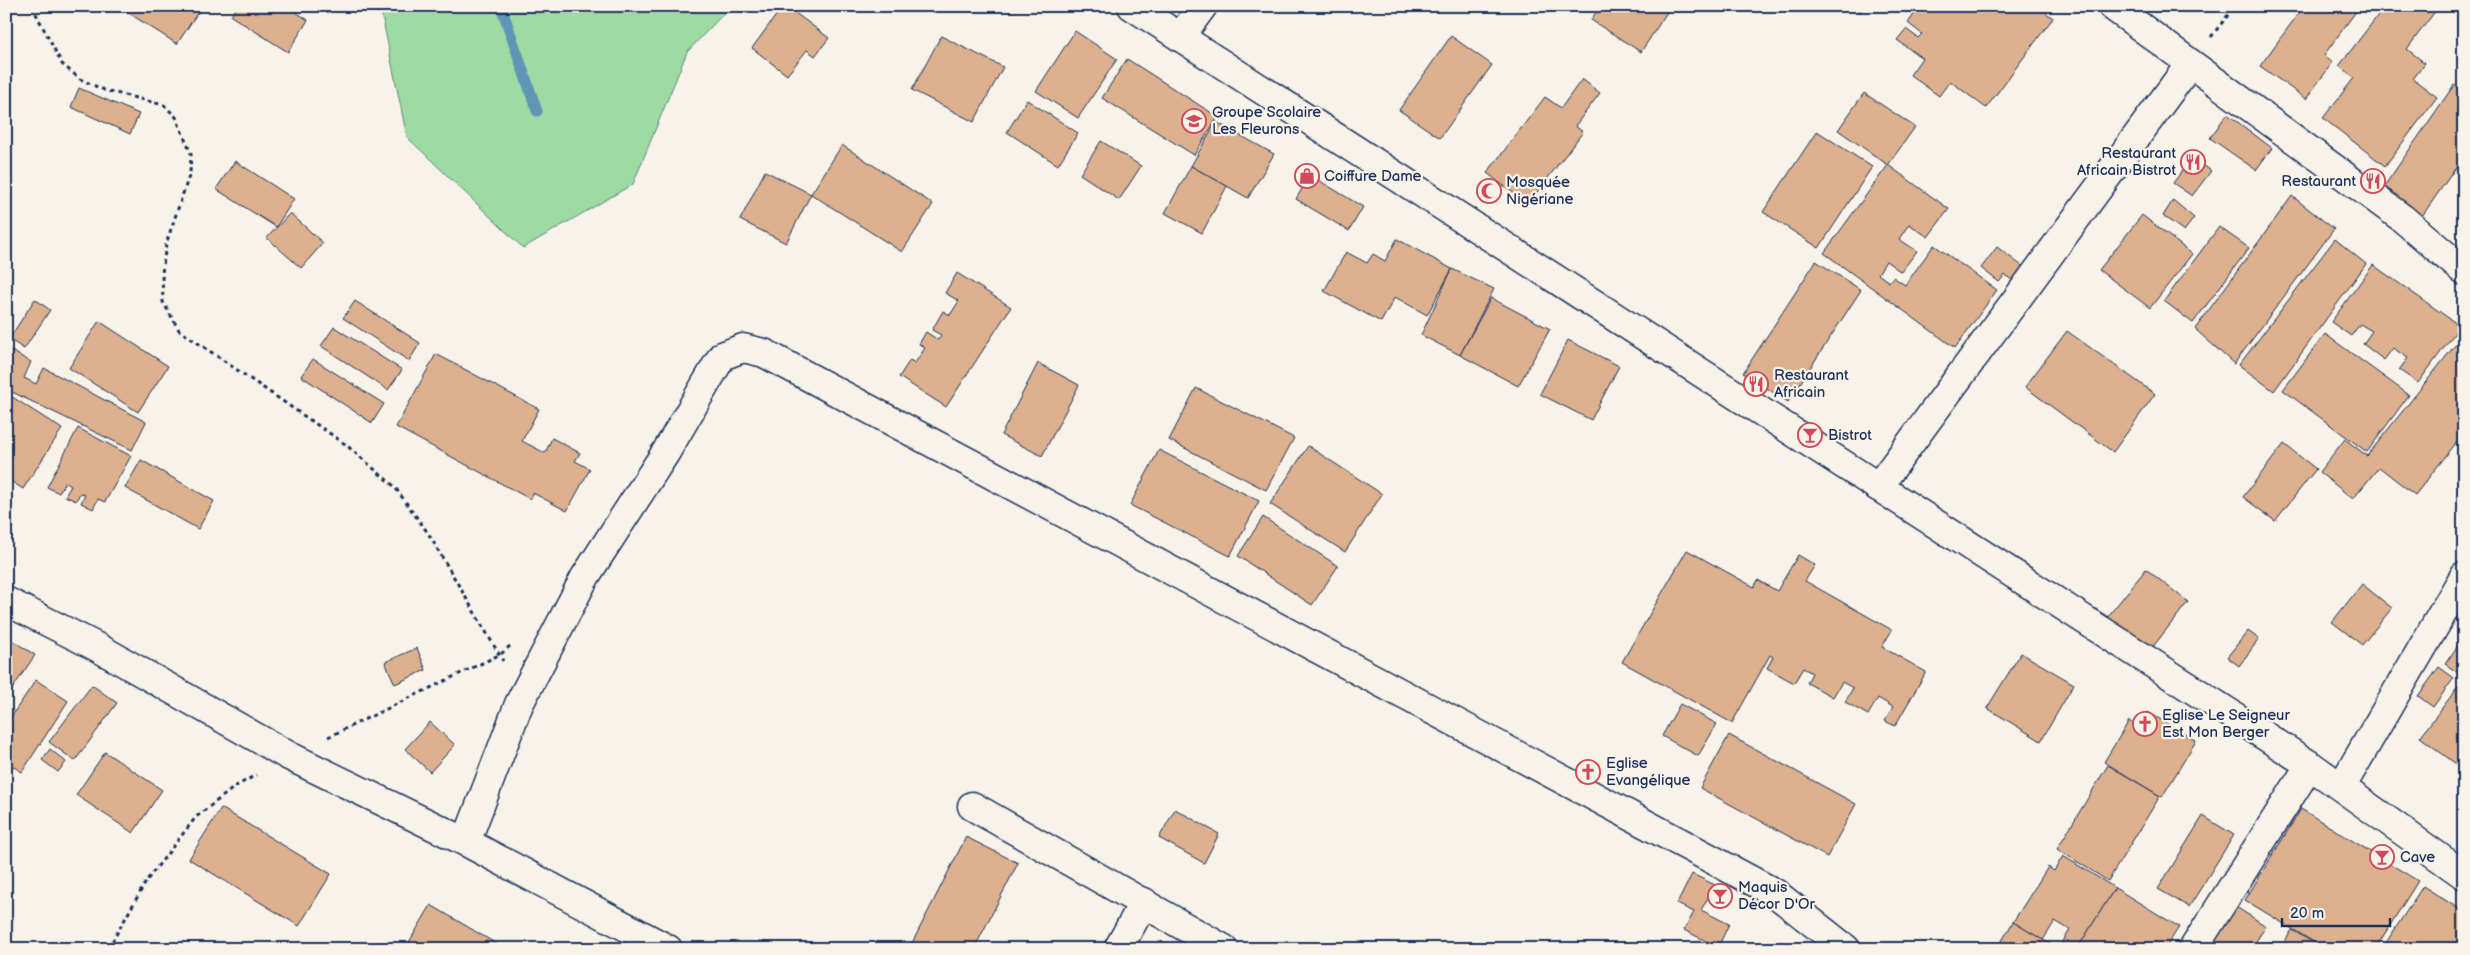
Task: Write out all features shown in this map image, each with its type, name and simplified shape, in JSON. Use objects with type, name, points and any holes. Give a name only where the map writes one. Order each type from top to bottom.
[{"type":"street","points":[[1132,6],[2310,765],[2342,786],[2464,875]]},
{"type":"street","points":[[1180,37],[1203,6]]},
{"type":"street","points":[[2112,6],[2402,218],[2464,271]]},
{"type":"street","points":[[1878,487],[2190,64]]},
{"type":"street","points":[[466,842],[519,704],[585,577],[666,452],[722,356],[743,348],[764,354],[1775,892],[1846,949]]},
{"type":"street","points":[[2342,786],[2464,576]]},
{"type":"street","points":[[6,601],[97,646],[289,756],[466,842],[668,949]]},
{"type":"street","points":[[2193,949],[2310,765]]},
{"type":"street","points":[[972,806],[1224,949]]},
{"type":"street","points":[[1118,949],[1144,902]]},
{"type":"path","points":[[32,6],[62,64],[80,79],[104,90],[164,105],[176,117],[191,154],[190,174],[166,244],[162,273],[163,302],[178,330],[345,444],[394,486],[428,533],[501,654],[519,704]]},
{"type":"path","points":[[2190,64],[2235,6]]},
{"type":"green space","points":[[380,6],[731,6],[687,52],[633,184],[523,248],[407,137]]},
{"type":"building","points":[[131,6],[202,6],[177,44],[127,12]]},
{"type":"building","points":[[237,6],[287,6],[308,20],[288,52],[231,16]]},
{"type":"building","points":[[783,6],[786,6],[829,38],[815,56],[807,50],[787,75],[752,48]]},
{"type":"building","points":[[1600,6],[1671,6],[1641,52],[1591,20]]},
{"type":"building","points":[[1852,6],[1864,6],[1860,12]]},
{"type":"building","points":[[1920,6],[1940,8],[1942,6],[2037,6],[2053,18],[1986,108],[1950,81],[1939,96],[1910,75],[1922,58],[1897,40],[1906,29],[1918,38],[1922,34],[1908,23]]},
{"type":"building","points":[[2304,6],[2360,6],[2324,55],[2333,62],[2306,99],[2260,66]]},
{"type":"building","points":[[2385,6],[2439,6],[2407,49],[2425,63],[2413,79],[2437,97],[2385,166],[2323,118],[2354,78],[2339,66]]},
{"type":"building","points":[[1075,31],[1117,59],[1078,118],[1036,91]]},
{"type":"building","points":[[941,36],[1003,67],[974,122],[912,90]]},
{"type":"building","points":[[1451,36],[1492,65],[1440,138],[1399,110]]},
{"type":"building","points":[[1127,59],[1218,117],[1194,155],[1102,98]]},
{"type":"building","points":[[1582,79],[1600,93],[1575,126],[1583,132],[1528,204],[1487,173],[1545,97],[1561,108]]},
{"type":"building","points":[[2454,85],[2464,92],[2464,156],[2422,216],[2383,188]]},
{"type":"building","points":[[79,88],[139,114],[130,134],[71,107]]},
{"type":"building","points":[[1864,93],[1915,127],[1888,165],[1838,130]]},
{"type":"building","points":[[1027,100],[1078,133],[1058,165],[1007,132]]},
{"type":"building","points":[[2227,114],[2272,148],[2256,170],[2210,138]]},
{"type":"building","points":[[1216,122],[1274,154],[1248,198],[1191,166]]},
{"type":"building","points":[[1817,131],[1872,167],[1819,248],[1763,212]]},
{"type":"building","points":[[1101,141],[1141,166],[1119,200],[1080,174]]},
{"type":"building","points":[[842,145],[933,204],[902,252],[811,194]]},
{"type":"building","points":[[2193,157],[2211,171],[2192,196],[2173,183]]},
{"type":"building","points":[[235,161],[294,199],[276,227],[216,189]]},
{"type":"building","points":[[1888,165],[1949,209],[1928,237],[1909,224],[1899,239],[1917,251],[1901,272],[1886,261],[1878,274],[1889,282],[1893,277],[1905,285],[1934,245],[1997,290],[1955,348],[1824,253]]},
{"type":"building","points":[[1191,166],[1227,186],[1202,233],[1165,213]]},
{"type":"building","points":[[765,171],[811,194],[786,243],[740,220]]},
{"type":"building","points":[[1310,175],[1363,207],[1349,231],[1296,199]]},
{"type":"building","points":[[2292,196],[2334,229],[2234,364],[2195,329]]},
{"type":"building","points":[[2173,200],[2194,218],[2184,231],[2163,216]]},
{"type":"building","points":[[290,213],[323,243],[301,268],[267,238]]},
{"type":"building","points":[[2142,215],[2192,254],[2150,308],[2099,270]]},
{"type":"building","points":[[2219,227],[2249,248],[2193,323],[2164,301]]},
{"type":"building","points":[[1397,239],[1452,269],[1427,315],[1395,297],[1381,322],[1324,291],[1346,252],[1367,263],[1373,254],[1385,261]]},
{"type":"building","points":[[2335,239],[2366,264],[2274,391],[2239,365]]},
{"type":"building","points":[[1997,247],[2026,269],[2016,283],[2005,275],[1999,282],[1981,268]]},
{"type":"building","points":[[1816,261],[1861,290],[1788,402],[1743,373]]},
{"type":"building","points":[[2373,265],[2460,326],[2418,383],[2399,370],[2408,358],[2393,348],[2384,360],[2363,344],[2372,331],[2360,324],[2351,336],[2331,322]]},
{"type":"building","points":[[1452,269],[1494,289],[1460,355],[1421,335]]},
{"type":"building","points":[[957,273],[1011,307],[946,407],[899,377],[910,360],[915,363],[925,348],[919,344],[926,332],[938,340],[941,335],[932,330],[943,311],[950,315],[959,301],[945,293]]},
{"type":"building","points":[[1491,298],[1550,329],[1518,386],[1460,355]]},
{"type":"building","points":[[35,299],[50,310],[24,349],[9,339]]},
{"type":"building","points":[[355,301],[420,343],[409,361],[343,318]]},
{"type":"building","points":[[99,321],[168,366],[138,412],[69,368]]},
{"type":"building","points":[[334,327],[402,370],[388,390],[321,346]]},
{"type":"building","points":[[2067,331],[2155,394],[2113,452],[2025,387]]},
{"type":"building","points":[[2325,334],[2409,395],[2367,452],[2283,390]]},
{"type":"building","points":[[2464,334],[2464,433],[2415,495],[2379,467],[2353,499],[2319,472],[2345,439],[2367,456]]},
{"type":"building","points":[[1568,340],[1619,366],[1591,420],[1540,394]]},
{"type":"building","points":[[6,348],[31,362],[24,378],[36,384],[44,368],[146,422],[132,450],[6,389]]},
{"type":"building","points":[[436,354],[539,409],[522,441],[545,453],[552,438],[580,453],[575,461],[590,469],[567,511],[533,493],[530,499],[396,427]]},
{"type":"building","points":[[313,359],[384,404],[372,423],[301,376]]},
{"type":"building","points":[[1038,363],[1079,385],[1042,456],[1001,435]]},
{"type":"building","points":[[1196,388],[1294,438],[1266,490],[1169,440]]},
{"type":"building","points":[[6,393],[62,429],[23,489],[6,478]]},
{"type":"building","points":[[78,428],[131,456],[105,502],[98,499],[93,509],[81,503],[85,495],[80,493],[76,501],[65,496],[71,486],[65,482],[59,493],[47,487]]},
{"type":"building","points":[[2284,444],[2316,469],[2275,521],[2243,497]]},
{"type":"building","points":[[1308,446],[1382,494],[1345,552],[1270,504]]},
{"type":"building","points":[[1159,450],[1259,501],[1230,556],[1130,505]]},
{"type":"building","points":[[141,460],[214,501],[198,529],[125,488]]},
{"type":"building","points":[[1263,517],[1338,566],[1312,605],[1238,556]]},
{"type":"building","points":[[1687,550],[1754,587],[1758,580],[1777,591],[1798,555],[1815,565],[1805,581],[1892,630],[1882,647],[1926,672],[1895,726],[1885,721],[1893,707],[1878,698],[1868,715],[1845,702],[1853,688],[1842,682],[1833,697],[1807,683],[1812,673],[1803,668],[1794,683],[1767,668],[1773,657],[1770,655],[1732,723],[1622,662]]},
{"type":"building","points":[[2146,569],[2188,602],[2148,653],[2105,620]]},
{"type":"building","points":[[2362,584],[2392,608],[2362,645],[2332,622]]},
{"type":"building","points":[[2248,631],[2259,639],[2239,666],[2227,657]]},
{"type":"building","points":[[7,637],[35,655],[6,698],[6,639]]},
{"type":"building","points":[[2464,637],[2464,677],[2445,664]]},
{"type":"building","points":[[417,648],[426,670],[395,684],[385,662]]},
{"type":"building","points":[[2021,653],[2074,684],[2041,741],[1987,708]]},
{"type":"building","points":[[2439,667],[2454,678],[2433,707],[2418,696]]},
{"type":"building","points":[[36,680],[68,701],[22,772],[6,762],[6,724]]},
{"type":"building","points":[[92,685],[117,703],[75,761],[49,742]]},
{"type":"building","points":[[2458,687],[2464,691],[2464,770],[2420,737]]},
{"type":"building","points":[[1680,704],[1717,724],[1698,756],[1662,736]]},
{"type":"building","points":[[2148,712],[2196,741],[2162,797],[2104,762],[2129,721],[2138,727]]},
{"type":"building","points":[[430,722],[455,745],[430,772],[405,749]]},
{"type":"building","points":[[1729,735],[1856,804],[1827,857],[1700,788]]},
{"type":"building","points":[[50,749],[66,762],[58,772],[42,760]]},
{"type":"building","points":[[105,752],[162,790],[133,833],[76,795]]},
{"type":"building","points":[[2108,765],[2160,796],[2108,881],[2057,849]]},
{"type":"building","points":[[221,808],[331,874],[299,926],[189,859]]},
{"type":"building","points":[[1175,809],[1219,834],[1204,863],[1159,838]]},
{"type":"building","points":[[2301,809],[2418,881],[2375,949],[2325,949],[2245,900]]},
{"type":"building","points":[[2203,816],[2234,835],[2189,907],[2158,889]]},
{"type":"building","points":[[966,837],[1018,863],[974,949],[909,949]]},
{"type":"building","points":[[2063,856],[2115,888],[2077,949],[2059,948],[2070,930],[2055,921],[2043,940],[2013,922],[2048,867],[2054,871]]},
{"type":"building","points":[[1692,874],[1715,885],[1701,910],[1729,924],[1718,947],[1684,930],[1694,912],[1677,904]]},
{"type":"building","points":[[2423,886],[2464,912],[2464,940],[2458,949],[2382,949]]},
{"type":"building","points":[[2115,888],[2179,927],[2165,949],[2077,949]]},
{"type":"building","points":[[431,905],[505,949],[405,949]]},
{"type":"building","points":[[2236,907],[2266,926],[2251,949],[2208,949]]},
{"type":"building","points":[[2013,922],[2043,940],[2060,949],[1997,949]]},
{"type":"building","points":[[2292,930],[2324,949],[2280,949]]},
{"type":"waterway","points":[[503,6],[503,12],[537,111]]},
{"type":"place","name":"Groupe Scolaire Les Fleurons","points":[[1194,121]]},
{"type":"place","name":"Restaurant Africain Bistrot","points":[[2193,162]]},
{"type":"place","name":"Coiffure Dame","points":[[1307,176]]},
{"type":"place","name":"Restaurant","points":[[2373,181]]},
{"type":"place","name":"Mosquée Nigériane","points":[[1489,191]]},
{"type":"place","name":"Restaurant Africain","points":[[1756,384]]},
{"type":"place","name":"Bistrot","points":[[1810,435]]},
{"type":"place","name":"Eglise Le Seigneur Est Mon Berger","points":[[2145,724]]},
{"type":"place","name":"Eglise Evangélique","points":[[1588,772]]},
{"type":"place","name":"Cave","points":[[2382,857]]},
{"type":"place","name":"Maquis Décor D'Or","points":[[1720,896]]}]
